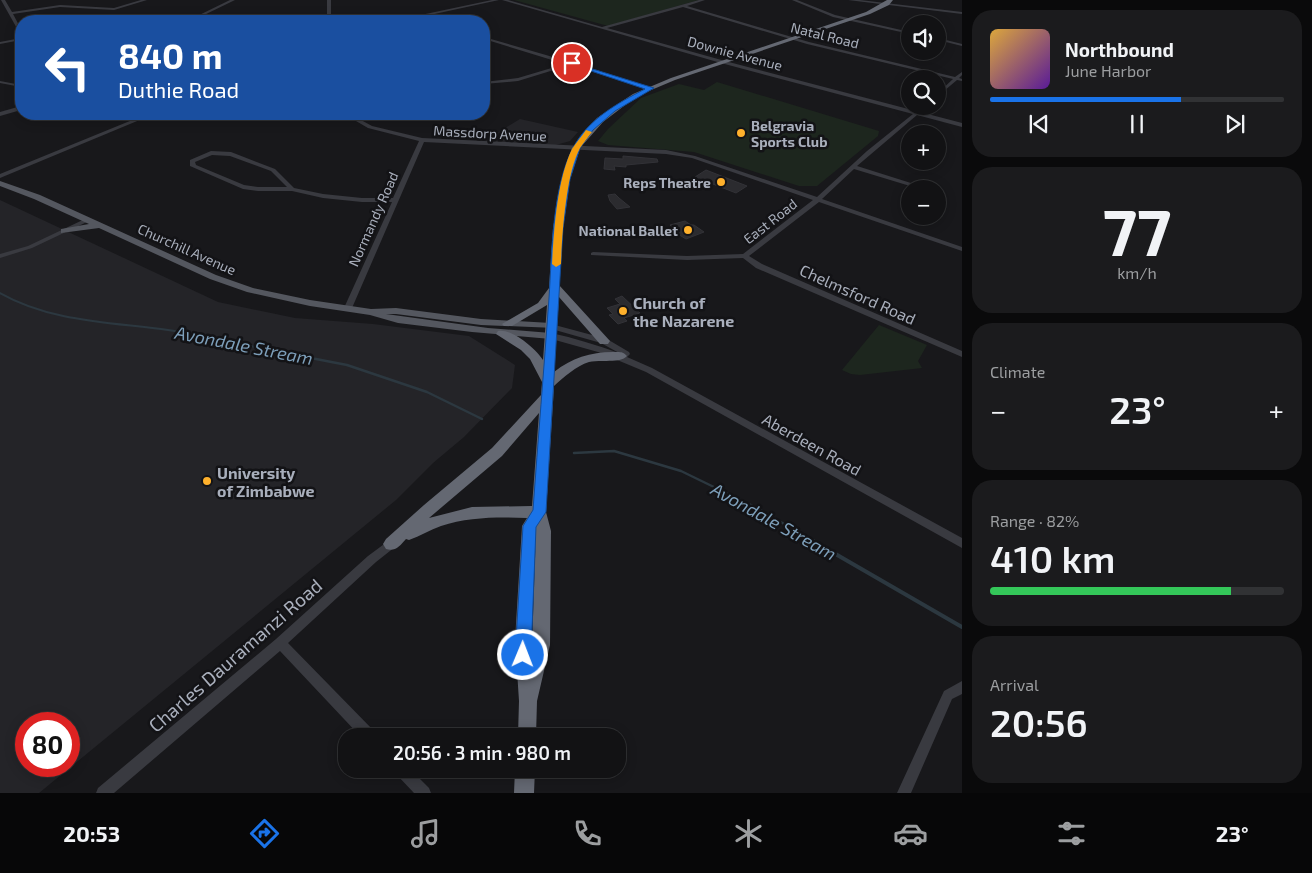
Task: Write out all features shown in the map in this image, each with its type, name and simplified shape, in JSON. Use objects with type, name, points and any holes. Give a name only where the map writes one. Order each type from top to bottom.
[{"type":"highway","points":[[527,728],[528,701],[541,644],[544,531],[539,512],[560,218],[568,173],[576,148],[591,129],[613,109],[650,88],[790,38],[848,20],[889,2]]},
{"type":"highway","points":[[548,390],[538,358],[505,329],[542,305],[555,286]]},
{"type":"highway","points":[[555,286],[604,341]]},
{"type":"highway","points":[[391,544],[496,452],[570,365],[579,360],[597,355],[620,356]]},
{"type":"highway","points":[[391,544],[433,522],[466,512],[539,512]]},
{"type":"highway","points":[[524,793],[525,778]]},
{"type":"main road","name":"Churchill Avenue","points":[[0,183],[72,212],[232,284],[270,295],[371,312],[388,318],[505,329],[551,331]]},
{"type":"main road","points":[[62,230],[72,212]]},
{"type":"main road","points":[[62,230],[81,227],[104,227]]},
{"type":"street","points":[[3,0],[15,21]]},
{"type":"street","points":[[11,13],[60,6],[114,9],[145,0]]},
{"type":"street","points":[[205,15],[233,0]]},
{"type":"street","points":[[322,0],[330,0],[329,15]]},
{"type":"street","points":[[426,15],[497,0]]},
{"type":"street","name":"Downie Avenue","points":[[504,0],[723,62],[901,109]]},
{"type":"street","points":[[602,28],[703,0]]},
{"type":"street","points":[[794,0],[848,20],[901,31]]},
{"type":"street","points":[[850,0],[889,2],[962,14]]},
{"type":"street","name":"Natal Road","points":[[684,6],[790,38],[959,79]]},
{"type":"street","points":[[0,43],[15,40]]},
{"type":"street","points":[[490,40],[650,88]]},
{"type":"street","points":[[946,41],[962,45]]},
{"type":"street","points":[[490,82],[522,80],[572,63]]},
{"type":"street","points":[[946,89],[959,79],[962,73]]},
{"type":"street","points":[[0,82],[15,85]]},
{"type":"street","points":[[0,114],[15,110]]},
{"type":"street","name":"East Road","points":[[594,254],[687,258],[745,256],[819,199],[915,115]]},
{"type":"street","name":"Downie Avenue","points":[[924,115],[962,125]]},
{"type":"street","points":[[0,176],[137,120]]},
{"type":"street","name":"Massdorp Avenue","points":[[358,120],[370,127],[422,140],[666,152],[693,157],[962,249]]},
{"type":"street","name":"Normandy Road","points":[[348,308],[422,140]]},
{"type":"street","points":[[292,190],[273,170],[231,154],[211,153],[192,162],[193,166],[243,187],[292,190],[323,196],[394,200]]},
{"type":"street","points":[[854,167],[901,182]]},
{"type":"street","points":[[0,255],[30,247],[86,219]]},
{"type":"street","name":"Chelmsford Road","points":[[745,256],[759,266],[962,354]]},
{"type":"street","name":"Aberdeen Road","points":[[551,331],[604,341],[649,370]]},
{"type":"street","name":"Aberdeen Road","points":[[551,331],[620,356],[649,370],[962,543]]},
{"type":"street","name":"Charles Dauramanzi Road","points":[[104,793],[280,643],[391,544]]},
{"type":"street","points":[[280,643],[362,728]]},
{"type":"street","points":[[904,793],[948,695],[961,687]]},
{"type":"street","points":[[410,778],[424,793]]},
{"type":"shaded area","points":[[514,0],[699,0],[608,26]]},
{"type":"shaded area","name":"Belgravia Sports Club","points":[[717,82],[879,131],[878,136],[817,186],[799,186],[694,152],[608,145],[598,141],[641,98],[679,84],[704,90]]},
{"type":"shaded area","points":[[520,119],[578,132],[570,141],[552,146],[482,142]]},
{"type":"shaded area","name":"University of Zimbabwe","points":[[0,200],[218,302],[295,318],[373,324],[469,336],[515,365],[512,388],[464,437],[433,463],[396,500],[80,759],[80,712],[15,712],[15,777],[58,777],[39,793],[0,793]]},
{"type":"shaded area","points":[[879,325],[927,345],[918,361],[922,368],[860,375],[842,370]]},
{"type":"building","points":[[623,156],[657,159],[658,162],[626,165],[626,167],[614,166],[615,170],[604,169],[605,158],[623,159]]},
{"type":"building","name":"Reps Theatre","points":[[706,170],[747,186],[736,193],[695,177]]},
{"type":"building","points":[[615,194],[630,207],[617,209],[610,201],[608,195]]},
{"type":"building","name":"National Ballet","points":[[685,221],[704,232],[686,239],[673,231],[676,230],[670,225]]},
{"type":"building","name":"Church of the Nazarene","points":[[622,296],[640,313],[624,318],[627,321],[618,324],[609,315],[613,314],[607,308],[620,304],[615,299]]},
{"type":"waterway","name":"Avondale Stream","points":[[0,293],[20,303],[61,315],[168,330],[266,349]]},
{"type":"waterway","name":"Avondale Stream","points":[[259,348],[347,365],[427,392],[482,419]]},
{"type":"waterway","name":"Avondale Stream","points":[[574,453],[614,451],[681,471],[755,507],[815,542]]},
{"type":"waterway","name":"Avondale Stream","points":[[813,541],[962,627]]},
{"type":"slow traffic","points":[[556,264],[558,228],[566,179],[576,148],[589,132]]},
{"type":"place","name":"Belgravia Sports Club","points":[[741,133]]},
{"type":"place","name":"Reps Theatre","points":[[721,182]]},
{"type":"place","name":"National Ballet","points":[[688,230]]},
{"type":"place","name":"Church of the Nazarene","points":[[623,311]]},
{"type":"place","name":"University of Zimbabwe","points":[[207,481]]},
{"type":"route","points":[[523,655],[530,526],[539,512],[558,228],[566,179],[576,148],[591,129],[613,109],[650,88],[572,63]]}]
